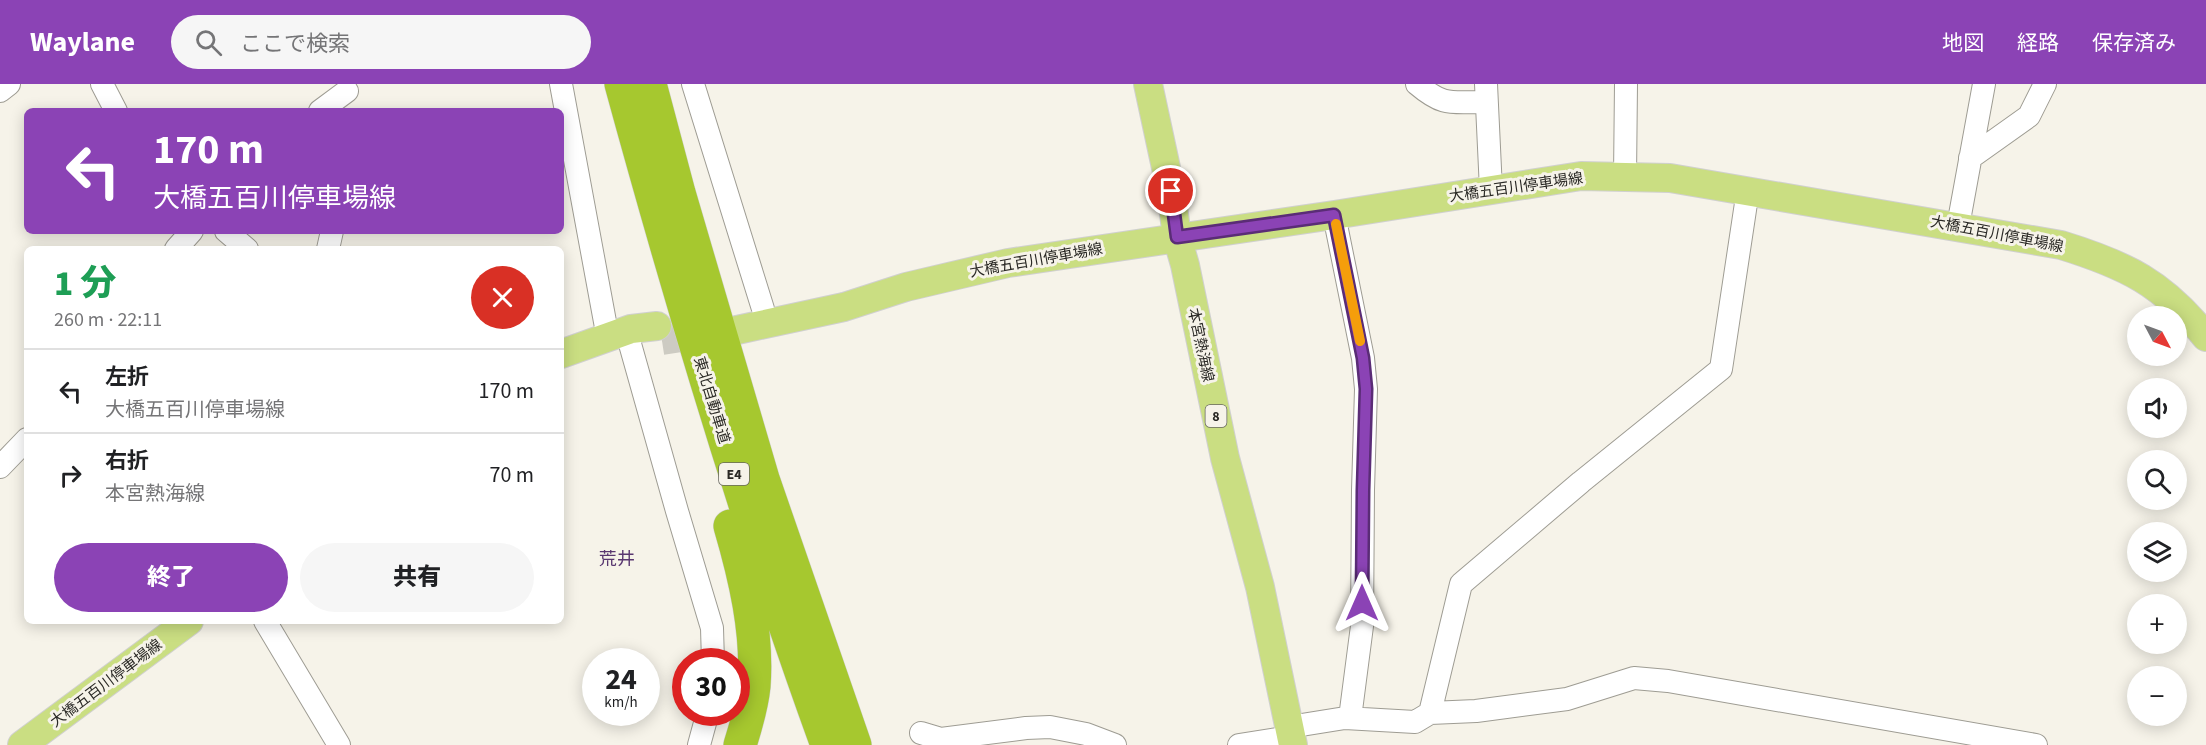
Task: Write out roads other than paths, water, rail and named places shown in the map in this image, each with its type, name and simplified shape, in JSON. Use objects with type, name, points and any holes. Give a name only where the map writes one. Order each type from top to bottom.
[{"type":"highway","name":"東北自動車道","points":[[621,84],[729,457],[786,633],[827,745]]},
{"type":"highway","name":"東北自動車道","points":[[650,84],[679,193],[763,479],[855,745]]},
{"type":"highway","points":[[653,199],[688,375],[736,545],[750,608],[754,687],[740,745]]},
{"type":"highway","points":[[763,479],[876,745]]},
{"type":"main road","name":"本宮熱海線","points":[[1148,84],[1171,191],[1177,237],[1185,265],[1225,458],[1260,586],[1291,736]]},
{"type":"main road","name":"大橋五百川停車場線","points":[[906,287],[839,295],[763,309],[735,322],[844,307],[906,287],[1008,263],[1581,176],[1670,178],[2061,245],[2103,258],[2154,285],[2178,305],[2206,337]]},
{"type":"main road","points":[[564,353],[619,341],[631,329],[660,334]]},
{"type":"main road","name":"大橋五百川停車場線","points":[[22,745],[185,624]]},
{"type":"street","points":[[0,91],[9,84]]},
{"type":"street","points":[[102,84],[114,108]]},
{"type":"street","points":[[561,84],[619,341],[677,511],[712,628],[713,648]]},
{"type":"street","points":[[693,84],[763,309]]},
{"type":"street","points":[[1417,84],[1433,97],[1446,102],[1485,93],[1491,190]]},
{"type":"street","points":[[1625,177],[1626,84]]},
{"type":"street","points":[[1958,226],[1984,84]]},
{"type":"street","points":[[1970,158],[2030,116],[2045,84]]},
{"type":"street","points":[[325,108],[347,95]]},
{"type":"street","points":[[1430,713],[1461,584],[1581,482],[1721,369],[1748,190]]},
{"type":"street","points":[[1334,215],[1363,358],[1366,389],[1362,626],[1350,718]]},
{"type":"street","points":[[179,246],[189,234]]},
{"type":"street","points":[[230,234],[244,246]]},
{"type":"street","points":[[0,467],[24,442]]},
{"type":"street","points":[[267,624],[339,745]]},
{"type":"street","points":[[1239,745],[1291,736],[1350,718],[1415,722],[1430,713],[1476,711],[1567,699],[1634,678],[1668,681],[2036,745]]},
{"type":"street","points":[[699,745],[704,726]]},
{"type":"street","points":[[921,733],[941,739],[1050,727],[1070,729],[1115,745]]},
{"type":"tunnel","points":[[662,341],[714,333]]},
{"type":"district","name":"荒井","points":[[617,559]]}]
